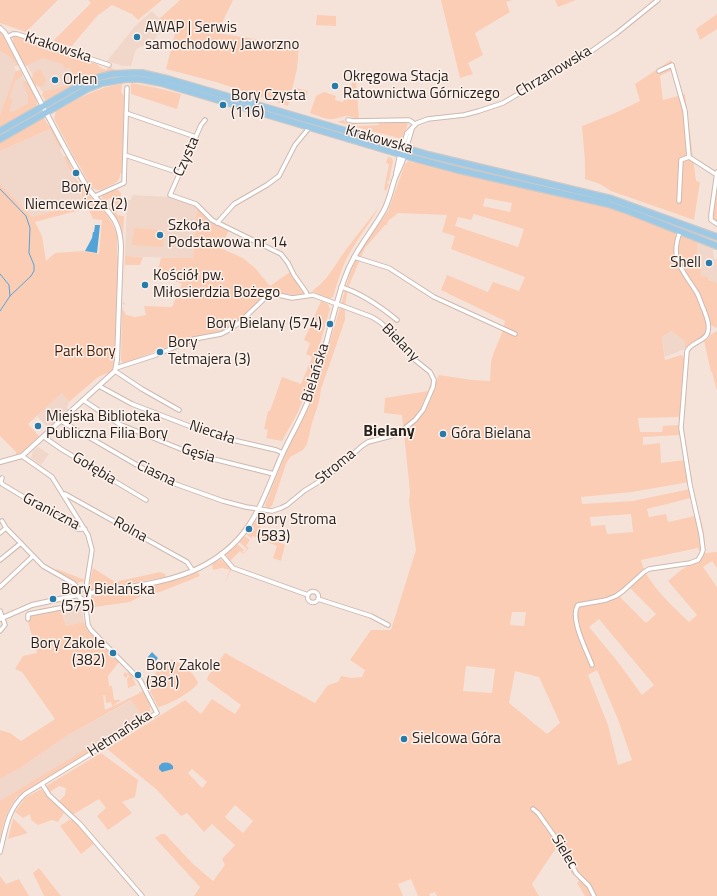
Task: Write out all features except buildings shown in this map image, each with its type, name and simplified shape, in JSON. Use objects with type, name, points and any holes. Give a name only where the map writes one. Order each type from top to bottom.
[{"type":"main road","name":"Krakowska","points":[[45,109],[76,88],[100,77],[119,73],[142,74],[168,79],[405,148],[612,199],[717,237]]},
{"type":"main road","name":"Krakowska","points":[[45,109],[96,85],[110,81],[133,79],[161,83],[402,155],[458,170],[608,204],[717,246]]},
{"type":"main road","points":[[0,132],[45,109]]},
{"type":"main road","points":[[0,139],[45,109]]},
{"type":"street","name":"Chrzanowska","points":[[348,120],[410,120],[415,124],[425,120],[449,118],[479,112],[503,103],[593,50],[658,0]]},
{"type":"street","points":[[0,28],[4,30],[85,183],[113,216],[119,227],[121,238],[115,369]]},
{"type":"street","name":"Krakowska","points":[[7,37],[16,34],[109,65]]},
{"type":"street","points":[[659,71],[672,65],[685,111],[689,157]]},
{"type":"street","points":[[95,196],[124,183],[126,88]]},
{"type":"street","points":[[126,113],[196,136]]},
{"type":"street","name":"Czysta","points":[[206,120],[201,125],[170,195],[196,204],[217,223]]},
{"type":"street","points":[[402,155],[415,124]]},
{"type":"street","points":[[0,462],[22,456],[99,386],[115,369],[152,357],[194,339],[221,334],[239,324],[267,296],[277,294],[292,298],[307,295],[281,254],[217,223],[234,204],[267,186],[279,176],[295,145],[309,128]]},
{"type":"street","points":[[125,155],[180,173]]},
{"type":"street","name":"Bielańska","points":[[90,593],[168,579],[193,571],[221,554],[244,533],[259,509],[283,453],[303,413],[312,391],[342,287],[354,257],[386,206],[402,155]]},
{"type":"street","points":[[689,157],[716,175]]},
{"type":"street","points":[[679,201],[681,160],[689,157]]},
{"type":"street","points":[[717,172],[711,215],[711,220],[717,224]]},
{"type":"street","points":[[592,665],[576,622],[575,611],[578,605],[606,600],[616,596],[649,568],[690,563],[698,560],[703,550],[690,485],[682,435],[682,422],[687,351],[690,346],[708,333],[709,328],[698,295],[685,276],[675,253],[680,232]]},
{"type":"street","points":[[354,257],[389,268],[434,297],[515,334]]},
{"type":"street","points":[[342,287],[349,289],[378,305],[397,320]]},
{"type":"street","name":"Bielany","points":[[307,295],[315,295],[380,322],[399,338],[415,360],[430,372],[434,380]]},
{"type":"street","points":[[115,369],[142,389],[179,410]]},
{"type":"street","name":"Stroma","points":[[259,509],[274,511],[281,508],[328,476],[368,442],[399,433],[421,413],[433,386],[434,380]]},
{"type":"street","name":"Niecała","points":[[99,386],[132,404],[197,429],[283,453]]},
{"type":"street","name":"Gęsia","points":[[83,400],[119,424],[179,449],[203,457],[274,474]]},
{"type":"street","name":"Ciasna","points":[[61,421],[167,481],[223,501],[259,509]]},
{"type":"street","name":"Gołębia","points":[[44,437],[61,449],[146,500]]},
{"type":"street","points":[[22,456],[52,477],[85,529],[90,540],[92,550],[86,588],[90,593],[89,598],[85,600],[81,599],[78,595]]},
{"type":"street","name":"Graniczna","points":[[2,478],[2,484],[15,492],[77,529],[85,529]]},
{"type":"street","name":"Rolna","points":[[63,493],[188,562],[193,571]]},
{"type":"street","points":[[2,521],[6,528],[43,566],[72,583],[80,590]]},
{"type":"street","points":[[0,533],[6,528]]},
{"type":"street","points":[[0,560],[20,543]]},
{"type":"street","points":[[221,554],[233,568],[308,595]]},
{"type":"street","points":[[0,587],[33,556]]},
{"type":"street","points":[[78,595],[80,590],[86,588]]},
{"type":"street","points":[[308,595],[310,592],[314,592],[317,594],[318,599]]},
{"type":"street","points":[[1,619],[32,605],[78,595]]},
{"type":"street","points":[[308,595],[308,600],[311,602],[315,602],[318,599]]},
{"type":"street","points":[[64,598],[66,607]]},
{"type":"street","points":[[318,599],[371,616],[388,625]]},
{"type":"street","name":"Hetmańska","points":[[0,852],[12,808],[25,794],[157,714],[140,680],[91,630],[87,618],[85,600]]},
{"type":"street","points":[[28,620],[29,614],[74,604]]},
{"type":"street","points":[[0,611],[1,619],[5,624],[0,632]]},
{"type":"street","points":[[42,784],[49,795],[80,824],[142,896]]},
{"type":"street","name":"Sielec","points":[[533,809],[538,813],[565,851],[576,873],[589,886],[594,896]]},
{"type":"shaded area","points":[[152,11],[169,28],[157,35],[155,41],[148,38],[145,45],[136,49],[131,66],[123,66],[107,61],[135,26]]},
{"type":"shaded area","points":[[18,49],[90,73],[45,97]]},
{"type":"shaded area","points":[[0,51],[10,57],[16,64],[14,66],[16,71],[20,71],[33,96],[32,105],[0,123]]},
{"type":"shaded area","points":[[50,129],[85,202],[32,217],[0,184],[0,151]]},
{"type":"shaded area","name":"Szkoła Podstawowa nr 14","points":[[132,195],[170,197],[197,206],[193,259],[125,256],[127,200],[131,200]]},
{"type":"shaded area","name":"Shell","points":[[697,241],[716,250],[713,250],[714,259],[717,259],[717,283],[701,276],[697,253]]},
{"type":"shaded area","points":[[671,331],[685,341],[685,349],[665,357],[662,337]]},
{"type":"shaded area","points":[[62,393],[69,402],[67,407],[68,410],[49,429],[37,416]]},
{"type":"shaded area","points":[[38,447],[49,454],[41,465],[31,458],[33,451]]},
{"type":"shaded area","points":[[77,599],[81,604],[84,622],[66,626],[60,602]]},
{"type":"shaded area","points":[[132,700],[142,715],[0,803],[0,779],[23,766],[68,735]]},
{"type":"green space","points":[[0,0],[58,0],[26,32],[0,23]]},
{"type":"green space","points":[[88,0],[162,0],[138,20],[132,14],[112,5],[97,16],[71,47],[53,41],[91,3]]},
{"type":"green space","points":[[180,0],[233,0],[217,33],[299,46],[297,69],[288,106],[216,82],[166,69],[176,29],[169,28],[159,19]]},
{"type":"green space","points":[[441,0],[513,0],[506,2],[510,12],[475,33],[483,55],[468,63],[473,74],[460,78]]},
{"type":"green space","points":[[555,0],[576,0],[558,7]]},
{"type":"green space","points":[[717,14],[717,29],[700,40],[696,29]]},
{"type":"green space","points":[[317,15],[336,16],[336,26],[316,25]]},
{"type":"green space","points":[[0,32],[18,65],[14,66],[16,64],[10,57],[0,51]]},
{"type":"green space","points":[[17,36],[97,64],[106,70],[108,67],[117,70],[92,78],[53,99],[51,98],[45,100],[42,95],[44,91],[56,89],[66,85],[75,78],[70,67],[65,69],[62,64],[43,58],[26,66],[13,42],[13,37]]},
{"type":"green space","points":[[671,60],[676,68],[660,76],[663,100],[685,94],[696,181],[700,182],[694,220],[611,191],[600,184],[585,179],[582,126],[640,101],[635,84]]},
{"type":"green space","points":[[20,70],[23,75],[15,81],[9,98],[13,99],[9,111],[13,112],[28,103],[28,95],[23,82],[24,81],[27,82],[36,99],[37,105],[35,108],[0,128],[0,116],[16,71]]},
{"type":"green space","points":[[38,70],[41,70],[46,81],[43,86],[39,87],[34,84],[32,78],[33,74]]},
{"type":"green space","points":[[120,75],[95,83],[56,104],[55,103],[86,86],[102,80]]},
{"type":"green space","points":[[355,79],[359,119],[347,116],[331,119],[310,113],[316,96],[324,92],[336,96],[335,100],[343,102],[344,99],[348,100],[352,82],[354,83]]},
{"type":"green space","points":[[131,83],[181,94],[177,109],[131,94]]},
{"type":"green space","points":[[122,84],[121,92],[124,96],[122,173],[120,174],[119,180],[116,182],[102,190],[95,190],[89,183],[75,159],[54,119],[56,111],[96,91]]},
{"type":"green space","points":[[296,88],[308,91],[306,97],[295,94]]},
{"type":"green space","points":[[41,118],[44,118],[50,126],[61,146],[60,150],[50,129],[0,151],[0,142]]},
{"type":"green space","points":[[344,120],[345,123],[356,123],[357,126],[379,125],[379,123],[408,124],[402,139],[337,122]]},
{"type":"green space","name":"Park Bory","points":[[63,156],[67,157],[76,179],[108,216],[117,234],[117,256],[119,257],[115,363],[111,372],[98,377],[69,402],[62,393],[28,424],[39,436],[22,452],[16,455],[16,452],[0,436],[0,184],[32,217],[85,202]],"holes":[[[88,208],[93,219],[102,220],[99,254],[83,251],[55,253],[46,261],[42,236],[35,222]]]},
{"type":"green space","points":[[388,157],[392,158],[393,161],[389,181],[387,183],[389,184],[386,191],[384,189],[389,164],[386,163]]},
{"type":"green space","points":[[409,161],[414,162],[611,208],[676,232],[675,245],[677,246],[680,237],[682,236],[697,241],[697,253],[701,261],[701,276],[707,277],[709,280],[717,283],[716,328],[708,321],[699,294],[691,280],[687,282],[694,292],[704,315],[706,323],[705,335],[685,349],[685,341],[671,331],[662,337],[665,360],[681,355],[685,357],[680,428],[681,435],[643,437],[643,445],[660,443],[661,463],[685,460],[689,482],[632,492],[581,497],[582,504],[633,501],[690,489],[691,498],[647,509],[649,517],[666,514],[668,522],[700,516],[704,533],[705,553],[717,552],[717,568],[712,561],[703,567],[717,587],[717,896],[585,896],[577,883],[579,881],[577,877],[573,875],[556,848],[532,884],[539,896],[437,896],[435,892],[429,894],[430,896],[418,896],[411,879],[398,884],[403,896],[194,896],[200,887],[155,838],[161,834],[165,834],[193,864],[213,881],[225,865],[222,859],[235,845],[212,824],[204,832],[187,813],[181,816],[157,790],[107,749],[185,700],[201,714],[212,699],[235,714],[241,705],[207,680],[208,676],[225,653],[315,703],[328,685],[338,682],[341,676],[352,678],[362,677],[365,670],[350,660],[371,630],[391,630],[416,550],[409,502],[410,492],[402,415],[384,413],[385,398],[428,391],[431,382],[436,381],[439,375],[490,381],[492,358],[505,321],[441,290],[447,275],[488,292],[493,282],[519,291],[525,277],[451,249],[455,236],[442,232],[447,215],[398,213],[388,221],[387,225],[385,225],[365,248],[348,288],[345,306],[345,320],[321,389],[319,402],[307,444],[303,450],[290,457],[286,464],[272,506],[267,508],[265,505],[285,455],[315,393],[350,273],[360,251],[388,211],[405,164]],"holes":[[[485,198],[512,203],[510,212],[483,206]],[[474,214],[524,229],[518,247],[455,226],[458,217],[471,220]],[[679,417],[679,425],[663,426],[662,432],[640,432],[638,418]],[[631,514],[633,532],[607,534],[605,525],[591,526],[590,517]],[[698,548],[702,557],[696,564],[679,571],[668,581],[697,615],[689,622],[661,594],[648,577],[641,560]],[[630,588],[656,614],[646,623],[620,597]],[[512,612],[526,612],[524,626],[510,625]],[[599,619],[654,685],[642,695],[618,662],[589,627]],[[466,666],[495,669],[492,693],[463,691]],[[597,670],[619,722],[632,760],[618,765],[608,725],[588,675]],[[515,671],[539,677],[560,723],[547,734],[509,703]],[[192,769],[207,782],[202,788],[188,773]],[[235,805],[253,821],[243,833],[225,817]]]},
{"type":"green space","points":[[717,188],[717,223],[713,221],[712,215]]},
{"type":"green space","points":[[117,189],[121,193],[120,205],[116,208],[117,215],[124,216],[123,239],[122,231],[111,210],[116,205],[110,198],[104,202],[102,200],[104,193]]},
{"type":"green space","points":[[197,206],[218,225],[229,230],[220,248],[243,258],[256,269],[270,286],[290,272],[304,291],[304,294],[294,295],[274,292],[270,293],[265,295],[239,322],[226,330],[186,339],[123,364],[121,360],[122,308],[126,315],[135,317],[146,315],[144,306],[172,307],[182,284],[157,273],[161,258],[193,258]]},
{"type":"green space","points":[[379,207],[348,256],[340,273],[333,297],[329,299],[312,291],[326,278],[349,245]]},
{"type":"green space","points":[[134,228],[164,230],[163,247],[132,245]]},
{"type":"green space","points":[[125,256],[143,257],[140,265],[125,265],[124,292]]},
{"type":"green space","points":[[321,301],[328,304],[330,309],[307,389],[298,412],[282,441],[266,438],[268,430],[264,429],[268,411],[270,411],[282,377],[301,384],[312,357],[306,354],[310,343],[304,340]]},
{"type":"green space","points":[[717,331],[717,391],[704,341]]},
{"type":"green space","points":[[256,521],[261,526],[257,532],[285,545],[281,561],[273,558],[277,546],[253,536],[251,538],[246,534]]},
{"type":"green space","points":[[245,536],[250,540],[246,546],[249,548],[243,554],[240,551],[230,561],[226,554],[237,544],[244,550],[242,552],[243,553],[247,549],[239,542]]},
{"type":"green space","points":[[220,559],[227,564],[231,570],[224,586],[230,570],[222,568],[213,570],[212,564]]},
{"type":"green space","points":[[93,568],[115,582],[160,572],[165,574],[166,577],[91,590],[89,587]]},
{"type":"green space","points":[[57,569],[85,581],[77,583],[55,570]]},
{"type":"green space","points":[[198,572],[200,576],[160,592],[143,595],[130,602],[87,608],[88,602],[93,596],[180,579]]},
{"type":"green space","points":[[60,606],[66,626],[84,622],[88,631],[119,662],[108,676],[109,686],[112,686],[114,700],[121,700],[112,706],[111,702],[106,703],[105,695],[103,695],[105,710],[142,691],[150,703],[149,713],[148,716],[17,797],[6,817],[0,840],[0,801],[142,715],[131,700],[68,735],[23,766],[0,779],[0,730],[10,733],[21,741],[55,719],[22,672],[15,669],[23,656],[37,653],[26,615],[43,608]]},
{"type":"green space","points":[[171,659],[191,671],[198,683],[180,698],[158,707],[148,684],[159,668]]},
{"type":"green space","points":[[125,672],[127,674],[128,672],[132,676],[136,685],[128,688],[127,679],[129,677],[128,674],[126,678],[123,675]]},
{"type":"green space","points":[[101,753],[138,780],[135,797],[122,802],[132,813],[108,830],[97,816],[106,808],[99,799],[72,815],[59,801],[65,795],[66,788],[59,786],[50,792],[46,786]]},
{"type":"green space","points":[[41,789],[64,813],[58,822],[52,820],[38,825],[31,820],[30,814],[23,818],[15,812],[25,798]]},
{"type":"green space","points":[[13,819],[28,833],[8,839]]},
{"type":"green space","points":[[69,820],[75,821],[95,843],[81,854],[60,826]]},
{"type":"green space","points":[[39,868],[61,896],[44,896],[33,873]]},
{"type":"green space","points":[[0,876],[6,884],[19,879],[29,896],[0,896]]},
{"type":"water","points":[[95,225],[100,225],[97,253],[85,251],[92,238]]},
{"type":"water","points":[[152,652],[158,658],[154,663],[147,658]]},
{"type":"water","points":[[166,762],[171,764],[173,769],[162,772],[159,769],[159,766]]},
{"type":"waterway","points":[[0,189],[26,216],[30,228],[29,253],[34,265],[34,271],[31,276],[10,296],[0,311]]},
{"type":"waterway","points":[[0,274],[9,285],[10,296]]},
{"type":"place","name":"AWAP | Serwis samochodowy Jaworzno","points":[[137,37]]},
{"type":"place","name":"Orlen","points":[[55,80]]},
{"type":"place","name":"Okręgowa Stacja Ratownictwa Górniczego","points":[[335,86]]},
{"type":"place","name":"Bory Czysta (116)","points":[[223,105]]},
{"type":"place","name":"Bory Niemcewicza (2)","points":[[76,173]]},
{"type":"place","name":"Szkoła Podstawowa nr 14","points":[[160,235]]},
{"type":"place","name":"Shell","points":[[709,263]]},
{"type":"place","name":"Kościół pw. Miłosierdzia Bożego","points":[[145,285]]},
{"type":"place","name":"Bory Bielany (574)","points":[[330,324]]},
{"type":"place","name":"Bory Tetmajera (3)","points":[[160,352]]},
{"type":"place","name":"Miejska Biblioteka Publiczna Filia Bory","points":[[38,426]]},
{"type":"place","name":"Góra Bielana","points":[[443,434]]},
{"type":"place","name":"Bory Stroma (583)","points":[[249,529]]},
{"type":"place","name":"Bory Bielańska (575)","points":[[53,599]]},
{"type":"place","name":"Bory Zakole (382)","points":[[113,653]]},
{"type":"place","name":"Bory Zakole (381)","points":[[138,675]]},
{"type":"place","name":"Sielcowa Góra","points":[[404,739]]},
{"type":"district","name":"Bielany","points":[[389,432]]}]
